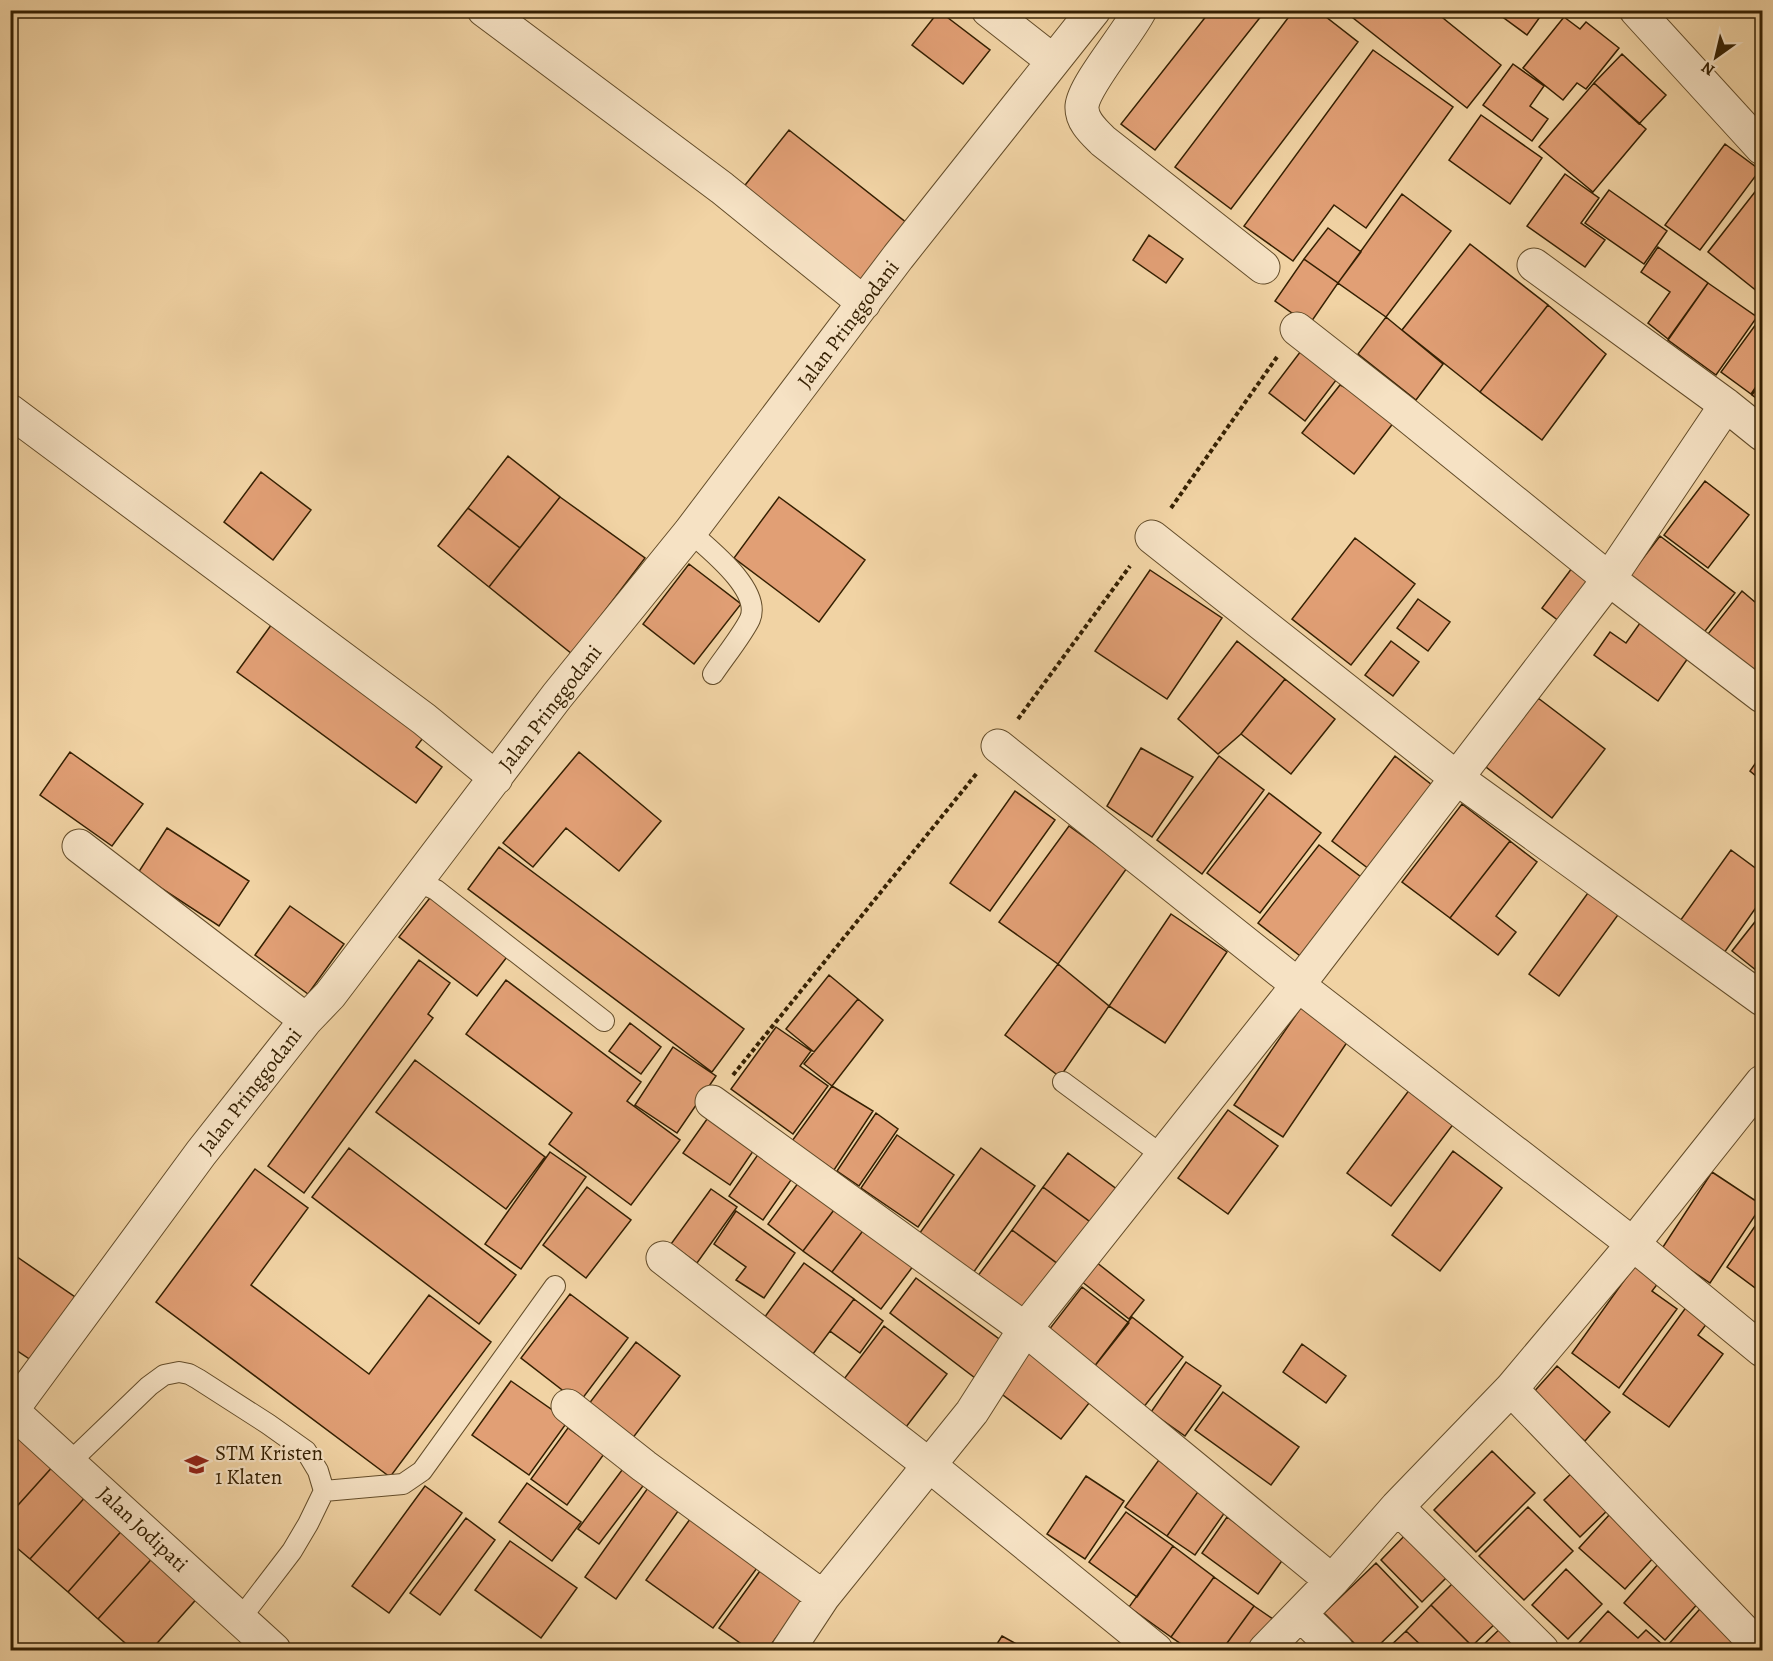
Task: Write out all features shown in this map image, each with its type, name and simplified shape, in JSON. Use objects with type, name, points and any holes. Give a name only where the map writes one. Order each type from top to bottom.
[{"type":"street","points":[[484,10],[722,188],[864,303]]},
{"type":"street","points":[[988,10],[1053,61]]},
{"type":"street","name":"Jalan Pringgodani","points":[[11,1409],[201,1153],[306,1020],[330,994],[557,696],[690,532],[898,257],[1094,10]]},
{"type":"street","points":[[1140,10],[1087,91],[1082,107],[1084,117],[1094,133],[1103,141],[1263,267]]},
{"type":"street","points":[[1636,10],[1762,148]]},
{"type":"street","points":[[1534,265],[1762,434]]},
{"type":"street","points":[[1296,329],[1610,579],[1762,696]]},
{"type":"street","points":[[788,1650],[823,1597],[972,1412],[1025,1329],[1298,985],[1610,579],[1725,405]]},
{"type":"street","points":[[10,411],[424,719],[496,778]]},
{"type":"street","points":[[1152,537],[1458,778],[1762,999]]},
{"type":"street","points":[[998,746],[1298,985],[1633,1244],[1762,1350]]},
{"type":"street","points":[[79,846],[306,1020]]},
{"type":"street","points":[[1265,1650],[1510,1389],[1633,1244],[1762,1082]]},
{"type":"street","points":[[712,1102],[1025,1329],[1332,1581]]},
{"type":"street","points":[[663,1258],[929,1465],[1156,1650]]},
{"type":"street","points":[[1510,1389],[1762,1650]]},
{"type":"street","points":[[568,1406],[644,1466],[823,1597]]},
{"type":"street","name":"Jalan Jodipati","points":[[11,1409],[274,1650]]},
{"type":"street","points":[[1397,1507],[1542,1650]]},
{"type":"street","points":[[1300,1614],[1337,1650]]},
{"type":"lane","points":[[690,532],[729,568],[747,591],[752,605],[750,619],[713,674]]},
{"type":"lane","points":[[417,881],[436,891],[604,1021]]},
{"type":"lane","points":[[1063,1082],[1163,1156]]},
{"type":"lane","points":[[324,1491],[403,1484],[422,1471],[555,1286]]},
{"type":"lane","points":[[69,1462],[149,1386],[164,1375],[179,1372],[198,1379],[306,1451],[318,1471],[324,1491],[292,1551],[240,1619]]},
{"type":"building","points":[[1211,10],[1266,10],[1155,150],[1121,124]]},
{"type":"building","points":[[1294,10],[1317,10],[1358,42],[1231,209],[1175,167]]},
{"type":"building","points":[[1343,10],[1433,10],[1501,65],[1467,108]]},
{"type":"building","points":[[1493,10],[1545,10],[1527,35]]},
{"type":"building","points":[[939,11],[990,50],[963,84],[912,45]]},
{"type":"building","points":[[1564,17],[1580,29],[1586,22],[1619,48],[1586,89],[1577,83],[1563,100],[1523,68]]},
{"type":"building","points":[[1373,50],[1453,107],[1366,228],[1334,205],[1293,261],[1244,226]]},
{"type":"building","points":[[1622,54],[1666,95],[1639,124],[1594,83]]},
{"type":"building","points":[[1513,64],[1544,86],[1530,106],[1548,119],[1532,141],[1483,105]]},
{"type":"building","points":[[1594,83],[1646,129],[1593,192],[1539,147]]},
{"type":"building","points":[[1481,115],[1542,158],[1510,204],[1449,160]]},
{"type":"building","points":[[789,130],[917,231],[871,290],[742,189]]},
{"type":"building","points":[[1725,144],[1760,170],[1700,250],[1665,225]]},
{"type":"building","points":[[1565,174],[1599,198],[1581,223],[1605,240],[1585,267],[1527,226]]},
{"type":"building","points":[[1758,188],[1762,191],[1762,287],[1758,292],[1708,252]]},
{"type":"building","points":[[1609,190],[1667,231],[1644,264],[1585,223]]},
{"type":"building","points":[[1402,194],[1451,231],[1386,317],[1338,283]]},
{"type":"building","points":[[1328,228],[1361,252],[1338,283],[1304,259]]},
{"type":"building","points":[[1149,235],[1183,259],[1166,283],[1133,260]]},
{"type":"building","points":[[1470,244],[1548,305],[1480,392],[1402,330]]},
{"type":"building","points":[[1658,247],[1708,283],[1668,339],[1648,323],[1670,292],[1641,272]]},
{"type":"building","points":[[1304,259],[1338,283],[1309,325],[1275,301]]},
{"type":"building","points":[[1708,283],[1757,317],[1716,375],[1668,340]]},
{"type":"building","points":[[1548,305],[1606,354],[1542,440],[1480,392]]},
{"type":"building","points":[[1386,317],[1443,364],[1416,400],[1358,354]]},
{"type":"building","points":[[1759,320],[1762,322],[1762,378],[1751,394],[1721,372]]},
{"type":"building","points":[[1307,343],[1343,371],[1305,421],[1269,393]]},
{"type":"building","points":[[1762,381],[1762,402],[1752,395]]},
{"type":"building","points":[[1340,385],[1401,413],[1354,474],[1302,433]]},
{"type":"building","points":[[508,456],[560,497],[520,548],[468,508]]},
{"type":"building","points":[[261,472],[311,510],[273,560],[224,522]]},
{"type":"building","points":[[1705,481],[1749,515],[1708,568],[1664,535]]},
{"type":"building","points":[[560,497],[645,558],[572,654],[489,587]]},
{"type":"building","points":[[779,497],[865,560],[819,622],[734,558]]},
{"type":"building","points":[[468,508],[520,548],[489,587],[438,546]]},
{"type":"building","points":[[1660,536],[1735,593],[1702,635],[1628,578]]},
{"type":"building","points":[[1355,538],[1415,584],[1351,665],[1292,619]]},
{"type":"building","points":[[689,564],[741,604],[694,664],[643,624]]},
{"type":"building","points":[[1575,564],[1602,584],[1568,628],[1542,608]]},
{"type":"building","points":[[1150,570],[1222,618],[1167,699],[1095,651]]},
{"type":"building","points":[[1742,591],[1762,608],[1762,676],[1708,634]]},
{"type":"building","points":[[1418,599],[1450,622],[1428,651],[1397,628]]},
{"type":"building","points":[[1645,616],[1693,651],[1658,701],[1594,655],[1610,632],[1626,643]]},
{"type":"building","points":[[277,617],[430,729],[416,747],[442,767],[416,803],[237,672]]},
{"type":"building","points":[[1237,641],[1285,679],[1241,734],[1218,754],[1178,719]]},
{"type":"building","points":[[1391,641],[1419,662],[1393,696],[1365,675]]},
{"type":"building","points":[[1285,679],[1335,719],[1291,774],[1241,734]]},
{"type":"building","points":[[1538,698],[1605,749],[1552,818],[1486,767]]},
{"type":"building","points":[[1141,748],[1193,777],[1152,837],[1107,806]]},
{"type":"building","points":[[70,752],[143,804],[112,846],[40,795]]},
{"type":"building","points":[[579,752],[661,821],[619,871],[566,828],[533,867],[503,843]]},
{"type":"building","points":[[1762,754],[1762,781],[1750,771]]},
{"type":"building","points":[[1219,756],[1264,790],[1202,874],[1157,840]]},
{"type":"building","points":[[1395,756],[1432,785],[1369,869],[1332,841]]},
{"type":"building","points":[[1015,791],[1055,820],[990,911],[950,883]]},
{"type":"building","points":[[1269,793],[1321,833],[1260,913],[1207,873]]},
{"type":"building","points":[[1462,804],[1510,841],[1450,918],[1402,882]]},
{"type":"building","points":[[1069,826],[1127,868],[1058,964],[999,922]]},
{"type":"building","points":[[167,828],[249,881],[219,926],[138,873]]},
{"type":"building","points":[[1510,841],[1537,862],[1496,916],[1516,932],[1498,955],[1450,918]]},
{"type":"building","points":[[1319,845],[1365,880],[1304,959],[1258,923]]},
{"type":"building","points":[[499,847],[744,1029],[712,1072],[468,889]]},
{"type":"building","points":[[1731,850],[1762,873],[1762,899],[1724,953],[1680,921]]},
{"type":"building","points":[[1593,886],[1623,908],[1559,996],[1529,974]]},
{"type":"building","points":[[433,894],[510,953],[477,996],[399,937]]},
{"type":"building","points":[[290,906],[344,944],[308,994],[255,955]]},
{"type":"building","points":[[1762,913],[1762,975],[1732,951]]},
{"type":"building","points":[[1171,914],[1227,952],[1165,1043],[1109,1006]]},
{"type":"building","points":[[419,960],[450,983],[428,1014],[433,1018],[304,1193],[268,1166]]},
{"type":"building","points":[[1058,964],[1109,1006],[1060,1077],[1005,1035]]},
{"type":"building","points":[[829,975],[858,999],[814,1052],[786,1029]]},
{"type":"building","points":[[506,980],[641,1082],[627,1101],[680,1140],[631,1205],[549,1144],[572,1113],[466,1034]]},
{"type":"building","points":[[858,999],[883,1020],[832,1086],[804,1064]]},
{"type":"building","points":[[1304,1003],[1352,1035],[1283,1137],[1234,1105]]},
{"type":"building","points":[[630,1023],[661,1047],[641,1074],[609,1051]]},
{"type":"building","points":[[776,1027],[811,1051],[800,1066],[828,1086],[793,1134],[731,1089]]},
{"type":"building","points":[[673,1047],[716,1076],[677,1133],[635,1105]]},
{"type":"building","points":[[415,1060],[545,1157],[506,1209],[376,1112]]},
{"type":"building","points":[[1413,1085],[1458,1118],[1391,1206],[1347,1173]]},
{"type":"building","points":[[832,1086],[873,1111],[834,1170],[792,1141]]},
{"type":"building","points":[[1228,1110],[1278,1146],[1228,1214],[1178,1178]]},
{"type":"building","points":[[712,1112],[758,1144],[730,1185],[683,1153]]},
{"type":"building","points":[[876,1113],[898,1129],[859,1186],[837,1171]]},
{"type":"building","points":[[897,1135],[954,1175],[918,1227],[861,1188]]},
{"type":"building","points":[[764,1146],[798,1170],[763,1220],[729,1196]]},
{"type":"building","points":[[349,1148],[516,1275],[479,1324],[312,1197]]},
{"type":"building","points":[[981,1148],[1035,1186],[973,1273],[919,1234]]},
{"type":"building","points":[[1453,1151],[1502,1188],[1440,1271],[1392,1235]]},
{"type":"building","points":[[550,1152],[586,1177],[521,1269],[485,1244]]},
{"type":"building","points":[[1068,1153],[1118,1190],[1093,1224],[1043,1187]]},
{"type":"building","points":[[255,1169],[308,1208],[251,1285],[369,1374],[429,1295],[491,1342],[390,1477],[156,1302]]},
{"type":"building","points":[[1712,1172],[1762,1205],[1710,1283],[1661,1250]]},
{"type":"building","points":[[804,1175],[840,1202],[803,1251],[768,1224]]},
{"type":"building","points":[[587,1187],[631,1220],[586,1278],[543,1245]]},
{"type":"building","points":[[1043,1187],[1093,1224],[1062,1267],[1012,1230]]},
{"type":"building","points":[[711,1189],[737,1207],[697,1263],[671,1244]]},
{"type":"building","points":[[840,1202],[868,1224],[832,1272],[803,1251]]},
{"type":"building","points":[[736,1211],[795,1253],[764,1298],[736,1280],[746,1267],[714,1244]]},
{"type":"building","points":[[1762,1216],[1762,1293],[1727,1267]]},
{"type":"building","points":[[868,1224],[917,1261],[881,1309],[832,1272]]},
{"type":"building","points":[[1012,1230],[1062,1267],[1027,1314],[977,1277]]},
{"type":"building","points":[[10,1252],[78,1299],[34,1362],[10,1346]]},
{"type":"building","points":[[1096,1262],[1144,1300],[1129,1319],[1081,1281]]},
{"type":"building","points":[[804,1263],[854,1299],[813,1354],[764,1318]]},
{"type":"building","points":[[1636,1264],[1659,1282],[1652,1291],[1677,1309],[1619,1388],[1572,1353]]},
{"type":"building","points":[[916,1278],[1006,1344],[979,1381],[890,1313]]},
{"type":"building","points":[[1082,1287],[1129,1323],[1094,1367],[1048,1331]]},
{"type":"building","points":[[570,1294],[628,1338],[579,1403],[521,1358]]},
{"type":"building","points":[[854,1299],[883,1321],[860,1353],[830,1331]]},
{"type":"building","points":[[1687,1306],[1708,1322],[1698,1335],[1723,1354],[1669,1427],[1623,1394]]},
{"type":"building","points":[[1132,1317],[1183,1357],[1143,1408],[1093,1368]]},
{"type":"building","points":[[884,1326],[947,1374],[906,1427],[844,1379]]},
{"type":"building","points":[[636,1342],[680,1376],[632,1439],[588,1405]]},
{"type":"building","points":[[1302,1344],[1346,1376],[1326,1403],[1283,1372]]},
{"type":"building","points":[[1027,1348],[1093,1398],[1061,1439],[995,1389]]},
{"type":"building","points":[[1186,1362],[1221,1386],[1185,1436],[1151,1412]]},
{"type":"building","points":[[1557,1366],[1610,1412],[1585,1441],[1531,1395]]},
{"type":"building","points":[[511,1381],[568,1421],[529,1475],[472,1435]]},
{"type":"building","points":[[1223,1392],[1299,1447],[1271,1485],[1195,1430]]},
{"type":"building","points":[[10,1425],[55,1464],[10,1514]]},
{"type":"building","points":[[568,1428],[604,1454],[567,1505],[531,1479]]},
{"type":"building","points":[[1492,1451],[1535,1493],[1476,1552],[1434,1510]]},
{"type":"building","points":[[1161,1457],[1202,1486],[1167,1536],[1125,1507]]},
{"type":"building","points":[[628,1462],[649,1478],[599,1544],[578,1529]]},
{"type":"building","points":[[55,1464],[88,1494],[30,1559],[10,1542],[10,1514]]},
{"type":"building","points":[[1577,1468],[1613,1505],[1580,1537],[1544,1500]]},
{"type":"building","points":[[1086,1476],[1124,1501],[1085,1559],[1047,1534]]},
{"type":"building","points":[[527,1483],[581,1522],[552,1561],[499,1522]]},
{"type":"building","points":[[650,1485],[681,1507],[616,1599],[585,1577]]},
{"type":"building","points":[[425,1486],[462,1513],[389,1613],[352,1586]]},
{"type":"building","points":[[1202,1486],[1230,1505],[1195,1555],[1167,1536]]},
{"type":"building","points":[[88,1494],[125,1527],[68,1592],[30,1559]]},
{"type":"building","points":[[1528,1507],[1573,1551],[1524,1600],[1479,1556]]},
{"type":"building","points":[[1126,1512],[1173,1546],[1137,1597],[1089,1562]]},
{"type":"building","points":[[1610,1514],[1655,1556],[1625,1589],[1579,1548]]},
{"type":"building","points":[[693,1515],[760,1564],[713,1628],[646,1580]]},
{"type":"building","points":[[1227,1517],[1284,1558],[1258,1594],[1202,1553]]},
{"type":"building","points":[[466,1518],[495,1540],[440,1615],[410,1593]]},
{"type":"building","points":[[125,1527],[156,1554],[98,1619],[68,1592]]},
{"type":"building","points":[[1411,1529],[1453,1571],[1422,1602],[1381,1560]]},
{"type":"building","points":[[510,1541],[577,1588],[541,1638],[475,1590]]},
{"type":"building","points":[[1173,1546],[1214,1577],[1171,1637],[1129,1607]]},
{"type":"building","points":[[156,1554],[201,1594],[151,1650],[133,1650],[98,1619]]},
{"type":"building","points":[[1376,1563],[1418,1607],[1374,1650],[1361,1650],[1324,1613]]},
{"type":"building","points":[[1659,1563],[1701,1600],[1665,1640],[1624,1603]]},
{"type":"building","points":[[765,1564],[808,1595],[767,1650],[750,1650],[719,1628]]},
{"type":"building","points":[[1566,1569],[1602,1604],[1568,1639],[1532,1605]]},
{"type":"building","points":[[1460,1576],[1501,1618],[1472,1646],[1431,1605]]},
{"type":"building","points":[[1214,1577],[1254,1606],[1222,1650],[1190,1650],[1171,1637]]},
{"type":"building","points":[[1706,1602],[1754,1650],[1674,1650],[1668,1645]]},
{"type":"building","points":[[1431,1605],[1472,1646],[1468,1650],[1426,1650],[1406,1631]]},
{"type":"building","points":[[1254,1606],[1273,1619],[1250,1650],[1222,1650]]},
{"type":"building","points":[[1608,1611],[1638,1638],[1646,1630],[1664,1646],[1660,1650],[1587,1650],[1579,1643]]},
{"type":"building","points":[[1507,1622],[1537,1650],[1478,1650]]},
{"type":"building","points":[[1406,1631],[1426,1650],[1386,1650]]},
{"type":"building","points":[[1002,1636],[1027,1650],[993,1650]]},
{"type":"place","name":"STM Kristen 1 Klaten","points":[[197,1465]]}]
